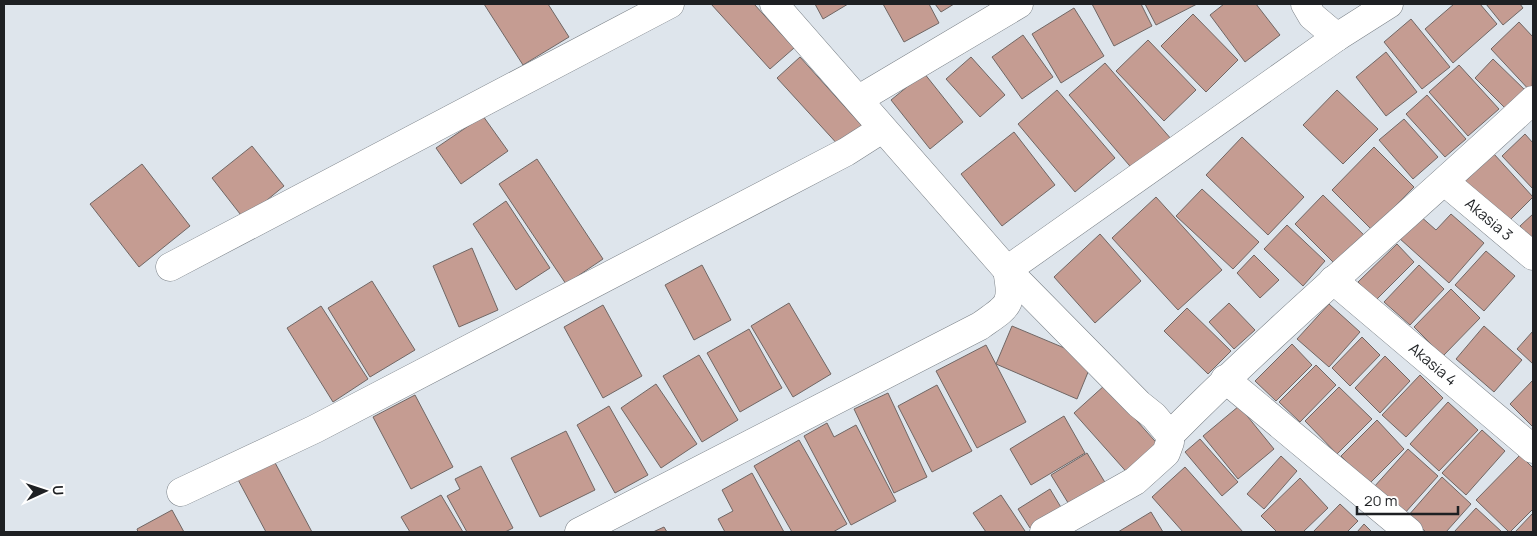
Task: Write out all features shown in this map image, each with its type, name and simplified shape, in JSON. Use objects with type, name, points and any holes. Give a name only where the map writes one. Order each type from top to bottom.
[{"type":"street","points":[[170,266],[670,4]]},
{"type":"street","points":[[774,4],[1007,270],[1154,416],[1170,435],[1170,442],[1166,453],[1135,481],[1044,532]]},
{"type":"street","points":[[859,99],[1018,4]]},
{"type":"street","points":[[1305,4],[1312,16],[1337,38]]},
{"type":"street","points":[[1007,270],[1337,38],[1389,4]]},
{"type":"street","points":[[1170,435],[1225,379],[1333,280],[1445,182],[1533,100]]},
{"type":"street","points":[[181,492],[324,424],[846,152],[882,129]]},
{"type":"street","name":"Akasia 3","points":[[1445,182],[1533,256]]},
{"type":"street","points":[[579,532],[980,326],[1001,311],[1009,302],[1011,290],[1007,270]]},
{"type":"street","name":"Akasia 4","points":[[1333,280],[1533,449]]},
{"type":"street","points":[[1225,379],[1408,532]]},
{"type":"building","points":[[484,4],[548,4],[569,37],[523,65]]},
{"type":"building","points":[[711,4],[754,4],[794,48],[770,69]]},
{"type":"building","points":[[815,4],[848,4],[823,19]]},
{"type":"building","points":[[883,4],[929,4],[939,23],[904,42]]},
{"type":"building","points":[[935,4],[954,4],[941,12]]},
{"type":"building","points":[[1092,4],[1141,4],[1152,26],[1114,46]]},
{"type":"building","points":[[1145,4],[1197,4],[1156,25]]},
{"type":"building","points":[[1224,4],[1256,4],[1280,35],[1245,62],[1210,15]]},
{"type":"building","points":[[1454,4],[1480,4],[1497,24],[1453,63],[1425,29]]},
{"type":"building","points":[[1486,4],[1520,4],[1523,8],[1503,25]]},
{"type":"building","points":[[1074,8],[1104,56],[1061,83],[1032,34]]},
{"type":"building","points":[[1193,14],[1238,60],[1206,92],[1161,46]]},
{"type":"building","points":[[1411,19],[1450,67],[1422,89],[1384,42]]},
{"type":"building","points":[[1519,22],[1533,37],[1532,93],[1491,49]]},
{"type":"building","points":[[1023,35],[1053,77],[1022,99],[992,57]]},
{"type":"building","points":[[1148,40],[1196,90],[1164,121],[1116,71]]},
{"type":"building","points":[[1386,52],[1417,92],[1386,116],[1356,77]]},
{"type":"building","points":[[800,57],[863,127],[841,148],[777,78]]},
{"type":"building","points":[[971,57],[1005,95],[980,117],[946,79]]},
{"type":"building","points":[[1493,59],[1527,92],[1508,111],[1475,78]]},
{"type":"building","points":[[1105,63],[1172,140],[1135,172],[1069,95]]},
{"type":"building","points":[[1459,65],[1499,109],[1468,136],[1429,92]]},
{"type":"building","points":[[924,73],[963,122],[930,149],[891,100]]},
{"type":"building","points":[[1057,90],[1115,158],[1075,192],[1018,124]]},
{"type":"building","points":[[1337,90],[1378,129],[1343,164],[1303,125]]},
{"type":"building","points":[[1427,95],[1466,139],[1445,157],[1406,114]]},
{"type":"building","points":[[483,116],[508,151],[461,184],[436,148]]},
{"type":"building","points":[[1404,119],[1438,157],[1413,179],[1379,140]]},
{"type":"building","points":[[1014,132],[1055,185],[1002,226],[961,174]]},
{"type":"building","points":[[1525,134],[1533,143],[1533,189],[1502,156]]},
{"type":"building","points":[[1242,137],[1304,197],[1268,235],[1206,175]]},
{"type":"building","points":[[252,146],[284,186],[244,219],[212,178]]},
{"type":"building","points":[[1374,147],[1414,187],[1372,230],[1332,190]]},
{"type":"building","points":[[1494,154],[1533,197],[1506,224],[1465,181]]},
{"type":"building","points":[[537,159],[603,259],[566,284],[499,184]]},
{"type":"building","points":[[142,164],[190,226],[139,267],[90,204]]},
{"type":"building","points":[[1202,189],[1259,242],[1233,269],[1176,216]]},
{"type":"building","points":[[1323,195],[1368,239],[1340,269],[1295,224]]},
{"type":"building","points":[[1156,197],[1222,270],[1178,310],[1112,238]]},
{"type":"building","points":[[506,201],[550,268],[516,290],[473,224]]},
{"type":"building","points":[[1451,214],[1484,243],[1449,283],[1399,238],[1419,215],[1436,230]]},
{"type":"building","points":[[1533,214],[1533,240],[1520,226]]},
{"type":"building","points":[[1287,225],[1325,261],[1303,286],[1264,249]]},
{"type":"building","points":[[1100,234],[1141,281],[1095,323],[1054,277]]},
{"type":"building","points":[[1397,244],[1414,262],[1376,300],[1358,282]]},
{"type":"building","points":[[472,248],[498,310],[459,327],[433,266]]},
{"type":"building","points":[[1486,251],[1515,276],[1484,311],[1455,285]]},
{"type":"building","points":[[1254,255],[1279,280],[1260,298],[1237,273]]},
{"type":"building","points":[[702,265],[731,320],[694,340],[665,285]]},
{"type":"building","points":[[1419,265],[1444,289],[1410,325],[1384,302]]},
{"type":"building","points":[[372,281],[415,350],[370,377],[328,308]]},
{"type":"building","points":[[1451,289],[1480,318],[1443,356],[1414,327]]},
{"type":"building","points":[[789,303],[831,374],[793,397],[751,326]]},
{"type":"building","points":[[1229,303],[1255,330],[1234,349],[1209,322]]},
{"type":"building","points":[[1329,304],[1360,332],[1329,367],[1297,339]]},
{"type":"building","points":[[603,305],[642,376],[603,398],[564,327]]},
{"type":"building","points":[[321,306],[368,379],[333,402],[287,328]]},
{"type":"building","points":[[1187,308],[1231,351],[1208,374],[1164,331]]},
{"type":"building","points":[[1012,326],[1093,360],[1077,399],[996,364]]},
{"type":"building","points":[[1484,326],[1522,360],[1494,392],[1456,359]]},
{"type":"building","points":[[749,329],[782,388],[740,412],[707,353]]},
{"type":"building","points":[[1533,331],[1533,364],[1517,349]]},
{"type":"building","points":[[1362,337],[1380,355],[1350,386],[1332,368]]},
{"type":"building","points":[[1292,344],[1312,365],[1276,401],[1255,381]]},
{"type":"building","points":[[986,345],[1026,422],[977,448],[936,371]]},
{"type":"building","points":[[699,355],[738,420],[702,442],[663,376]]},
{"type":"building","points":[[1385,356],[1410,381],[1380,413],[1355,388]]},
{"type":"building","points":[[1316,365],[1336,385],[1300,422],[1279,402]]},
{"type":"building","points":[[1420,375],[1443,398],[1406,437],[1382,415]]},
{"type":"building","points":[[1533,380],[1533,427],[1510,404]]},
{"type":"building","points":[[656,384],[697,444],[661,468],[621,408]]},
{"type":"building","points":[[937,385],[972,451],[932,472],[898,406]]},
{"type":"building","points":[[1105,385],[1162,449],[1131,477],[1074,413]]},
{"type":"building","points":[[1339,387],[1372,419],[1337,454],[1305,421]]},
{"type":"building","points":[[888,393],[927,477],[894,493],[854,409]]},
{"type":"building","points":[[415,395],[453,467],[411,489],[373,417]]},
{"type":"building","points":[[1448,402],[1478,430],[1439,471],[1410,444]]},
{"type":"building","points":[[609,406],[648,475],[615,493],[577,425]]},
{"type":"building","points":[[1239,406],[1274,449],[1238,479],[1203,436]]},
{"type":"building","points":[[1064,416],[1085,453],[1031,485],[1010,449]]},
{"type":"building","points":[[1377,420],[1404,449],[1369,484],[1341,456]]},
{"type":"building","points":[[827,423],[834,437],[856,425],[896,501],[851,525],[804,436]]},
{"type":"building","points":[[1482,430],[1505,451],[1466,495],[1442,473]]},
{"type":"building","points":[[566,431],[595,490],[540,517],[511,458]]},
{"type":"building","points":[[1200,439],[1238,482],[1222,496],[1185,452]]},
{"type":"building","points":[[799,440],[847,524],[833,532],[792,532],[754,466]]},
{"type":"building","points":[[1408,449],[1438,476],[1404,514],[1374,487]]},
{"type":"building","points":[[1087,453],[1106,484],[1070,506],[1051,475]]},
{"type":"building","points":[[1520,455],[1533,468],[1533,509],[1509,532],[1476,500]]},
{"type":"building","points":[[1281,456],[1297,471],[1264,509],[1247,494]]},
{"type":"building","points":[[272,457],[312,532],[266,532],[236,476]]},
{"type":"building","points":[[481,466],[513,528],[505,532],[467,532],[447,496],[460,489],[455,479]]},
{"type":"building","points":[[1185,467],[1243,532],[1183,532],[1152,497]]},
{"type":"building","points":[[752,473],[784,532],[725,532],[718,519],[733,511],[722,490]]},
{"type":"building","points":[[1442,477],[1471,504],[1446,532],[1426,532],[1408,516]]},
{"type":"building","points":[[1300,478],[1328,508],[1303,532],[1277,532],[1261,516]]},
{"type":"building","points":[[1050,489],[1062,509],[1030,528],[1018,509]]},
{"type":"building","points":[[441,495],[463,532],[410,532],[401,517]]},
{"type":"building","points":[[1001,495],[1024,532],[986,532],[973,513]]},
{"type":"building","points":[[1340,504],[1358,521],[1347,532],[1313,532]]},
{"type":"building","points":[[1476,508],[1502,532],[1454,532]]},
{"type":"building","points":[[172,510],[184,532],[138,532],[137,529]]},
{"type":"building","points":[[1151,512],[1163,532],[1118,532]]},
{"type":"building","points":[[1533,513],[1533,532],[1515,532]]},
{"type":"building","points":[[1364,524],[1372,532],[1357,532]]},
{"type":"building","points":[[664,527],[667,532],[653,532]]}]
